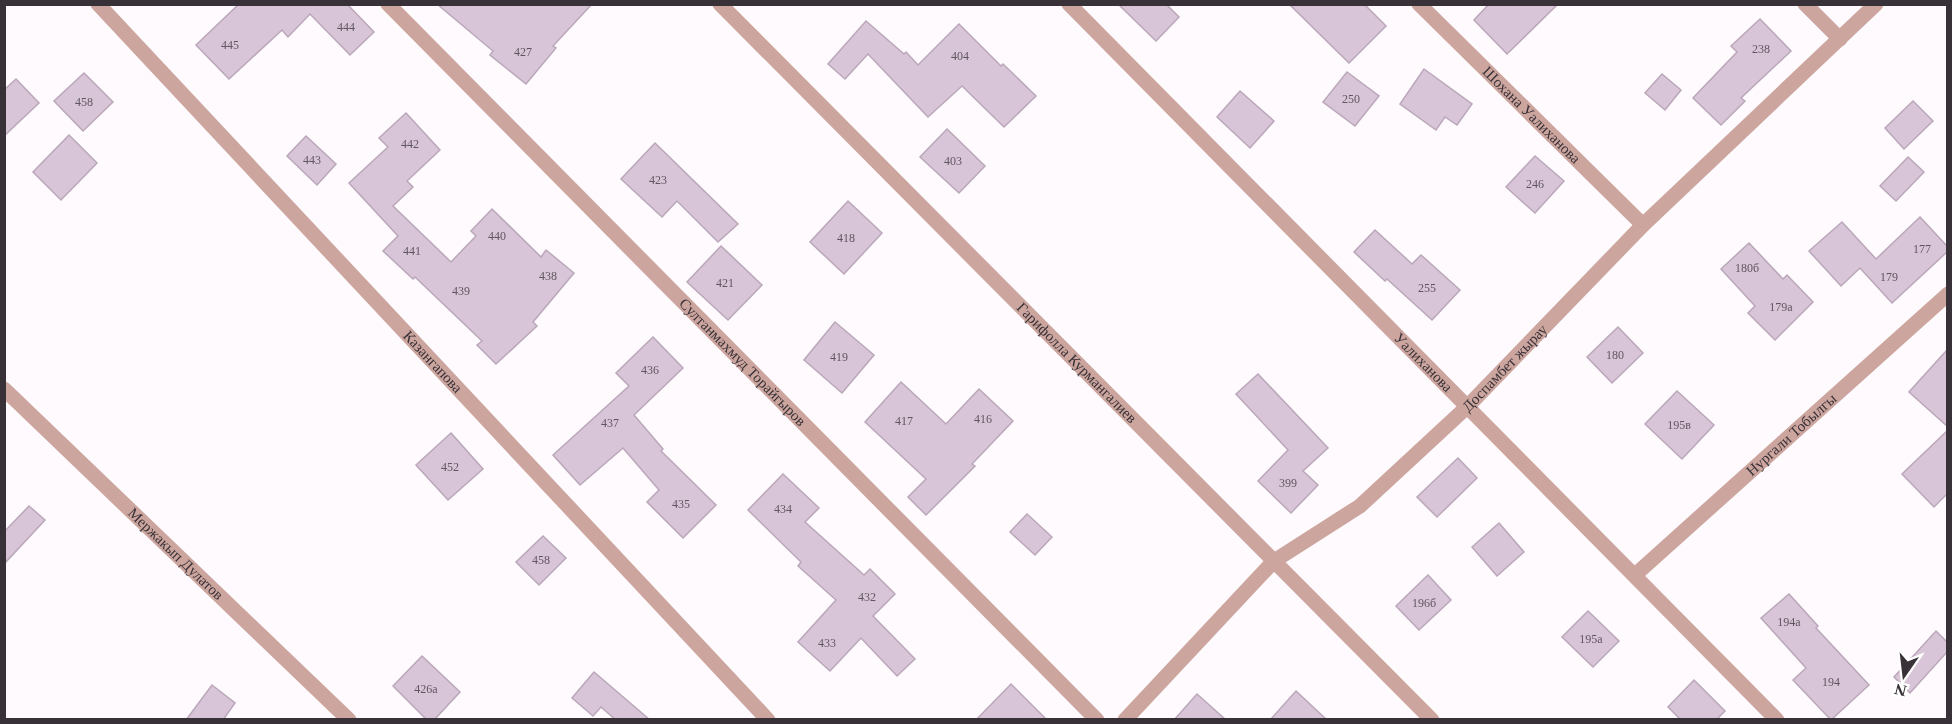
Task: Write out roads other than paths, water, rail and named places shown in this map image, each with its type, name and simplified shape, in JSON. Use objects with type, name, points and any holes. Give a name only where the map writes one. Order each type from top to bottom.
[{"type":"street","name":"Казангапова","points":[[98,4],[768,720]]},
{"type":"street","name":"Султанмахмуд Торайгыров","points":[[388,4],[1096,720]]},
{"type":"street","name":"Гарифолла Курмангалиев","points":[[720,4],[1432,720]]},
{"type":"street","name":"Уалиханова","points":[[1069,4],[1777,720]]},
{"type":"street","name":"Шохана Уалиханова","points":[[1419,4],[1643,225]]},
{"type":"street","points":[[1805,4],[1840,39]]},
{"type":"street","name":"Доспамбет жырау","points":[[1125,720],[1274,561],[1360,506],[1468,406],[1643,225],[1876,4]]},
{"type":"street","name":"Нургали Тобылгы","points":[[1635,575],[1947,294]]},
{"type":"street","name":"Мержакып Дулатов","points":[[4,389],[349,720]]}]
